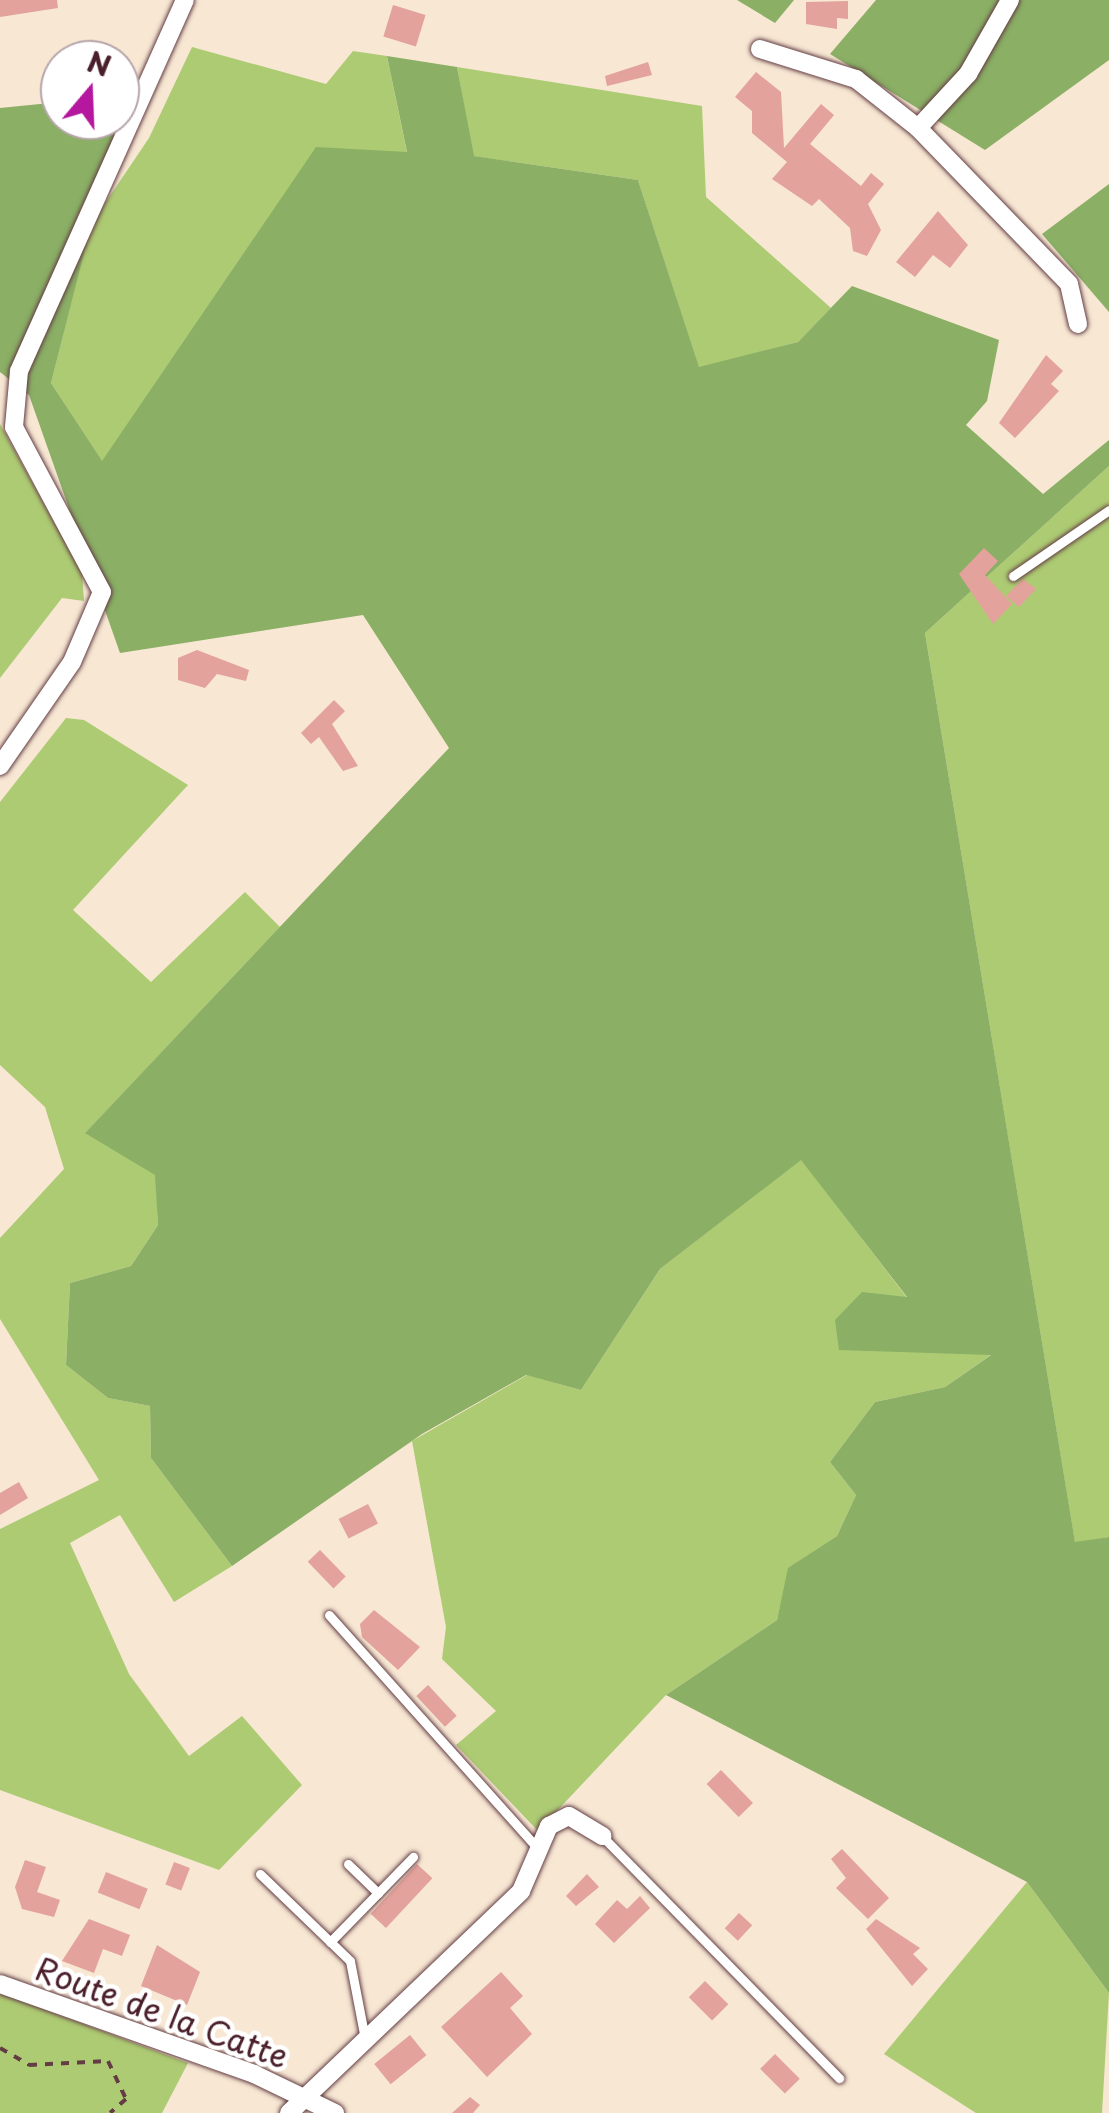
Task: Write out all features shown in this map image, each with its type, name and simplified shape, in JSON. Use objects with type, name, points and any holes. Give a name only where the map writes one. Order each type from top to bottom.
[{"type":"street","points":[[0,766],[72,662],[102,592],[14,427],[18,370],[184,0]]},
{"type":"street","points":[[918,128],[968,74],[1010,0]]},
{"type":"street","points":[[760,49],[856,79],[918,128],[1069,284],[1078,324]]},
{"type":"street","points":[[289,2113],[368,2043],[521,1891],[549,1826],[569,1816],[602,1836]]},
{"type":"street","name":"Route de la Catte","points":[[0,1984],[303,2097],[334,2113]]},
{"type":"lane","points":[[1013,576],[1109,510]]},
{"type":"lane","points":[[329,1615],[540,1850]]},
{"type":"lane","points":[[602,1836],[838,2078]]},
{"type":"lane","points":[[330,1942],[413,1857]]},
{"type":"lane","points":[[348,1864],[378,1893]]},
{"type":"lane","points":[[260,1874],[359,1976],[368,2043]]},
{"type":"path","points":[[0,2048],[29,2065],[108,2061],[126,2099],[110,2113]]},
{"type":"green space","points":[[737,0],[794,0],[775,23]]},
{"type":"green space","points":[[876,0],[1109,0],[1109,60],[985,150],[830,54]]},
{"type":"green space","points":[[192,47],[326,84],[353,51],[387,56],[407,153],[316,148],[102,462],[51,383],[91,224],[149,138]]},
{"type":"green space","points":[[387,56],[457,67],[474,156],[638,180],[699,367],[798,342],[852,286],[999,340],[987,401],[966,425],[1043,494],[1109,440],[1109,466],[925,633],[1075,1542],[1109,1537],[1109,1993],[1027,1882],[666,1695],[777,1620],[788,1568],[837,1536],[856,1495],[830,1462],[875,1402],[945,1387],[991,1355],[839,1350],[835,1320],[862,1292],[907,1297],[801,1160],[660,1269],[581,1390],[526,1375],[422,1434],[232,1566],[151,1458],[150,1406],[108,1398],[66,1365],[70,1283],[131,1266],[158,1225],[155,1175],[85,1133],[449,748],[363,615],[120,653],[29,395],[0,372],[0,108],[40,104],[40,140],[113,140],[51,383],[102,461],[316,147],[407,152]]},
{"type":"green space","points":[[457,67],[702,106],[706,197],[831,308],[798,342],[699,368],[638,180],[473,156]]},
{"type":"green space","points":[[1109,184],[1109,312],[1042,234]]},
{"type":"green space","points":[[0,424],[82,573],[84,601],[62,598],[0,678]]},
{"type":"green space","points":[[1109,466],[1109,1537],[1075,1543],[925,633]]},
{"type":"green space","points":[[66,718],[84,720],[188,785],[73,910],[151,982],[245,892],[280,927],[86,1132],[156,1175],[158,1225],[131,1266],[70,1283],[66,1365],[108,1398],[150,1406],[151,1458],[232,1566],[174,1602],[120,1515],[70,1543],[129,1674],[189,1756],[242,1716],[302,1785],[219,1870],[0,1790],[0,1529],[99,1480],[0,1319],[0,1238],[64,1169],[45,1107],[0,1065],[0,802]]},
{"type":"green space","points":[[801,1159],[908,1299],[992,1354],[945,1387],[875,1402],[830,1462],[856,1495],[837,1536],[789,1568],[777,1620],[666,1695],[538,1831],[456,1745],[496,1711],[442,1659],[446,1627],[412,1441],[527,1375],[581,1390],[660,1269]]},
{"type":"green space","points":[[1027,1882],[1109,1993],[1102,2113],[976,2113],[884,2054]]},
{"type":"green space","points":[[0,1993],[188,2063],[162,2113],[0,2113]]},
{"type":"building","points":[[0,0],[57,0],[58,8],[0,17]]},
{"type":"building","points":[[848,1],[848,19],[837,18],[837,29],[806,24],[806,2]]},
{"type":"building","points":[[393,5],[426,15],[416,46],[383,37]]},
{"type":"building","points":[[648,62],[652,75],[607,86],[605,76]]},
{"type":"building","points":[[756,72],[781,92],[784,148],[821,104],[834,115],[810,144],[861,186],[871,173],[884,184],[868,204],[881,230],[867,256],[853,251],[850,228],[819,199],[812,206],[772,179],[787,162],[752,133],[752,111],[735,97]]},
{"type":"building","points":[[938,211],[968,245],[950,268],[933,255],[915,277],[896,262]]},
{"type":"building","points":[[1046,355],[1063,371],[1051,384],[1059,391],[1015,438],[999,423]]},
{"type":"building","points":[[984,548],[998,561],[985,575],[1012,604],[993,624],[959,574]]},
{"type":"building","points":[[1023,579],[1036,589],[1019,607],[1006,596]]},
{"type":"building","points":[[197,650],[249,670],[246,681],[217,674],[205,688],[178,680],[178,658]]},
{"type":"building","points":[[334,700],[345,711],[332,724],[358,766],[343,771],[319,737],[311,744],[301,733]]},
{"type":"building","points":[[19,1482],[28,1498],[0,1515],[0,1493]]},
{"type":"building","points":[[368,1504],[378,1524],[349,1539],[339,1519]]},
{"type":"building","points":[[320,1550],[346,1577],[333,1588],[308,1562]]},
{"type":"building","points":[[374,1610],[420,1647],[398,1670],[362,1637],[360,1624]]},
{"type":"building","points":[[428,1685],[457,1716],[445,1727],[416,1696]]},
{"type":"building","points":[[721,1770],[753,1803],[739,1817],[707,1784]]},
{"type":"building","points":[[842,1849],[889,1898],[868,1919],[836,1888],[846,1878],[831,1859]]},
{"type":"building","points":[[25,1860],[46,1867],[37,1892],[60,1900],[54,1917],[22,1909],[15,1887]]},
{"type":"building","points":[[174,1862],[190,1868],[181,1890],[165,1884]]},
{"type":"building","points":[[417,1864],[432,1878],[386,1928],[371,1914]]},
{"type":"building","points":[[106,1872],[148,1889],[139,1909],[98,1892]]},
{"type":"building","points":[[587,1874],[599,1887],[576,1906],[566,1896]]},
{"type":"building","points":[[640,1896],[650,1908],[614,1943],[595,1924],[617,1900],[627,1909]]},
{"type":"building","points":[[739,1913],[752,1925],[738,1941],[725,1928]]},
{"type":"building","points":[[89,1919],[130,1935],[122,1956],[103,1949],[94,1973],[62,1961]]},
{"type":"building","points":[[876,1919],[920,1948],[913,1954],[928,1969],[912,1986],[866,1929]]},
{"type":"building","points":[[157,1945],[200,1972],[187,2005],[141,1986]]},
{"type":"building","points":[[501,1972],[523,1996],[510,2008],[532,2034],[487,2077],[441,2027]]},
{"type":"building","points":[[705,1981],[728,2004],[712,2021],[689,1997]]},
{"type":"building","points":[[410,2035],[426,2055],[391,2084],[374,2064]]},
{"type":"building","points":[[775,2054],[800,2079],[785,2094],[760,2069]]},
{"type":"building","points":[[470,2097],[480,2105],[473,2113],[452,2113]]}]
